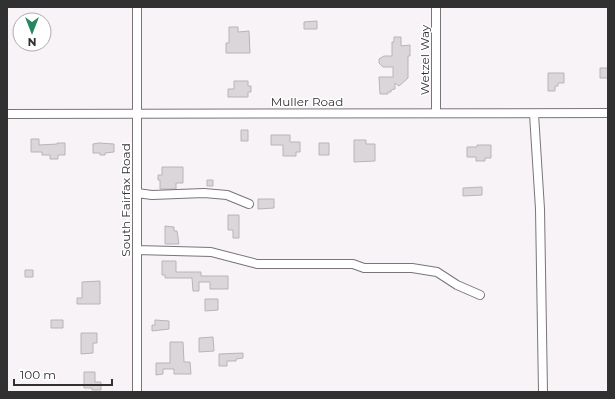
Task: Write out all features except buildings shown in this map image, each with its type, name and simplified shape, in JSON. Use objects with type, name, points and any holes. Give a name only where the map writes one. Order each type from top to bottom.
[{"type":"street","name":"South Fairfax Road","points":[[137,7],[137,392]]},
{"type":"street","name":"Wetzel Way","points":[[436,7],[436,113]]},
{"type":"street","name":"Muller Road","points":[[7,114],[608,113]]},
{"type":"street","points":[[534,114],[540,209],[542,392]]},
{"type":"street","points":[[137,193],[227,194],[249,204]]},
{"type":"street","points":[[137,250],[211,252],[257,264],[353,264],[364,268],[412,268],[437,272],[457,285],[480,295]]}]
